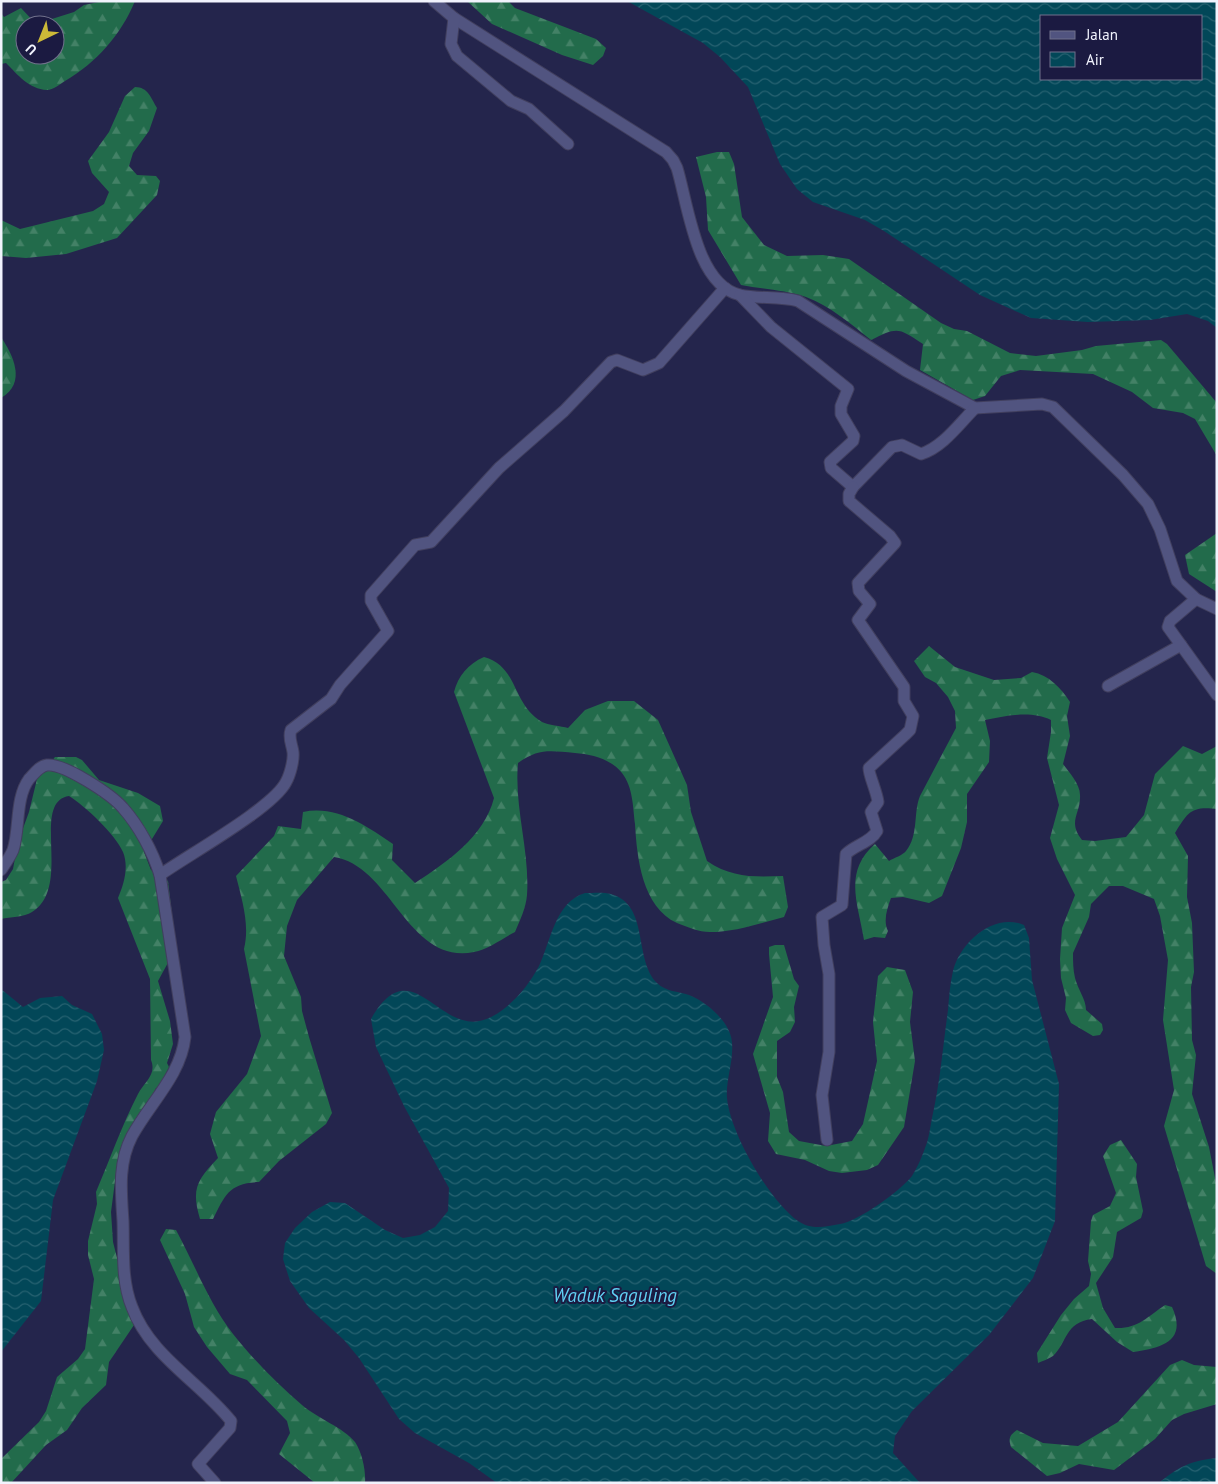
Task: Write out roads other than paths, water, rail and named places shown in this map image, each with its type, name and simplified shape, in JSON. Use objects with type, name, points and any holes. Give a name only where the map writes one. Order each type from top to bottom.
[{"type":"street","points":[[434,1],[454,18],[666,152],[674,160],[678,168],[700,251],[713,275],[725,288],[740,295],[771,327],[848,389],[841,406],[841,414],[854,436],[853,441],[830,462],[831,468],[853,487]]},
{"type":"street","points":[[454,18],[451,44],[457,56],[511,101],[530,109],[568,144]]},
{"type":"street","points":[[160,875],[278,794],[287,781],[294,754],[290,738],[291,730],[331,699],[388,631],[370,601],[371,595],[414,546],[431,542],[499,468],[564,411],[611,362],[617,360],[643,370],[659,364],[725,288]]},
{"type":"street","points":[[740,295],[786,298],[798,301],[906,371],[975,408],[1042,404],[1058,411],[1123,475],[1148,504],[1160,528],[1177,581],[1196,599],[1217,610]]},
{"type":"street","points":[[827,1140],[822,1101],[829,1052],[829,974],[822,917],[842,905],[846,854],[851,849],[872,838],[877,831],[871,812],[878,802],[876,786],[868,772],[869,768],[905,736],[910,730],[913,716],[904,700],[904,687],[858,620],[870,604],[859,591],[858,583],[895,544],[893,539],[850,501],[849,494],[853,487],[892,447],[902,445],[921,454],[929,451],[949,435],[975,408]]},
{"type":"street","points":[[1196,599],[1168,624],[1217,695]]},
{"type":"street","points":[[1108,686],[1181,645]]},
{"type":"street","points":[[1,870],[13,850],[23,794],[28,781],[38,769],[47,765],[70,772],[98,787],[122,807],[147,845],[160,875],[185,1037],[183,1054],[164,1089],[132,1136],[124,1156],[120,1173],[123,1257],[131,1306],[139,1322],[163,1354],[231,1420],[230,1428],[198,1464],[215,1483]]},
{"type":"water","points":[[627,1],[1217,1],[1217,328],[1208,321],[1187,314],[1150,320],[1088,322],[1031,318],[980,295],[884,231],[865,220],[813,202],[797,189],[780,164],[748,87],[720,57],[703,43]]},
{"type":"water","name":"Waduk Saguling","points":[[585,893],[608,893],[623,900],[631,909],[636,921],[645,961],[657,983],[664,988],[689,995],[700,1001],[717,1014],[725,1024],[731,1037],[732,1045],[727,1098],[735,1129],[753,1165],[775,1198],[798,1221],[813,1227],[840,1224],[858,1217],[889,1197],[912,1176],[918,1166],[929,1133],[939,1078],[951,981],[957,960],[971,940],[990,926],[1013,922],[1024,925],[1029,938],[1032,980],[1059,1084],[1055,1221],[1033,1278],[989,1335],[912,1411],[895,1436],[893,1453],[920,1483],[497,1483],[469,1463],[415,1433],[399,1419],[359,1358],[344,1340],[309,1308],[290,1281],[283,1259],[285,1243],[295,1228],[312,1212],[330,1202],[345,1203],[385,1230],[403,1238],[420,1235],[435,1227],[448,1211],[449,1188],[404,1106],[376,1047],[371,1019],[386,999],[401,991],[415,993],[458,1019],[475,1022],[493,1016],[513,1001],[525,988],[539,966],[560,913],[575,898]]},
{"type":"water","points":[[1,989],[23,1007],[40,998],[62,996],[72,1005],[92,1014],[102,1034],[104,1050],[97,1081],[53,1200],[41,1301],[1,1352]]},
{"type":"water","points":[[1217,1458],[1217,1483],[1159,1483],[1186,1465],[1200,1460]]}]
